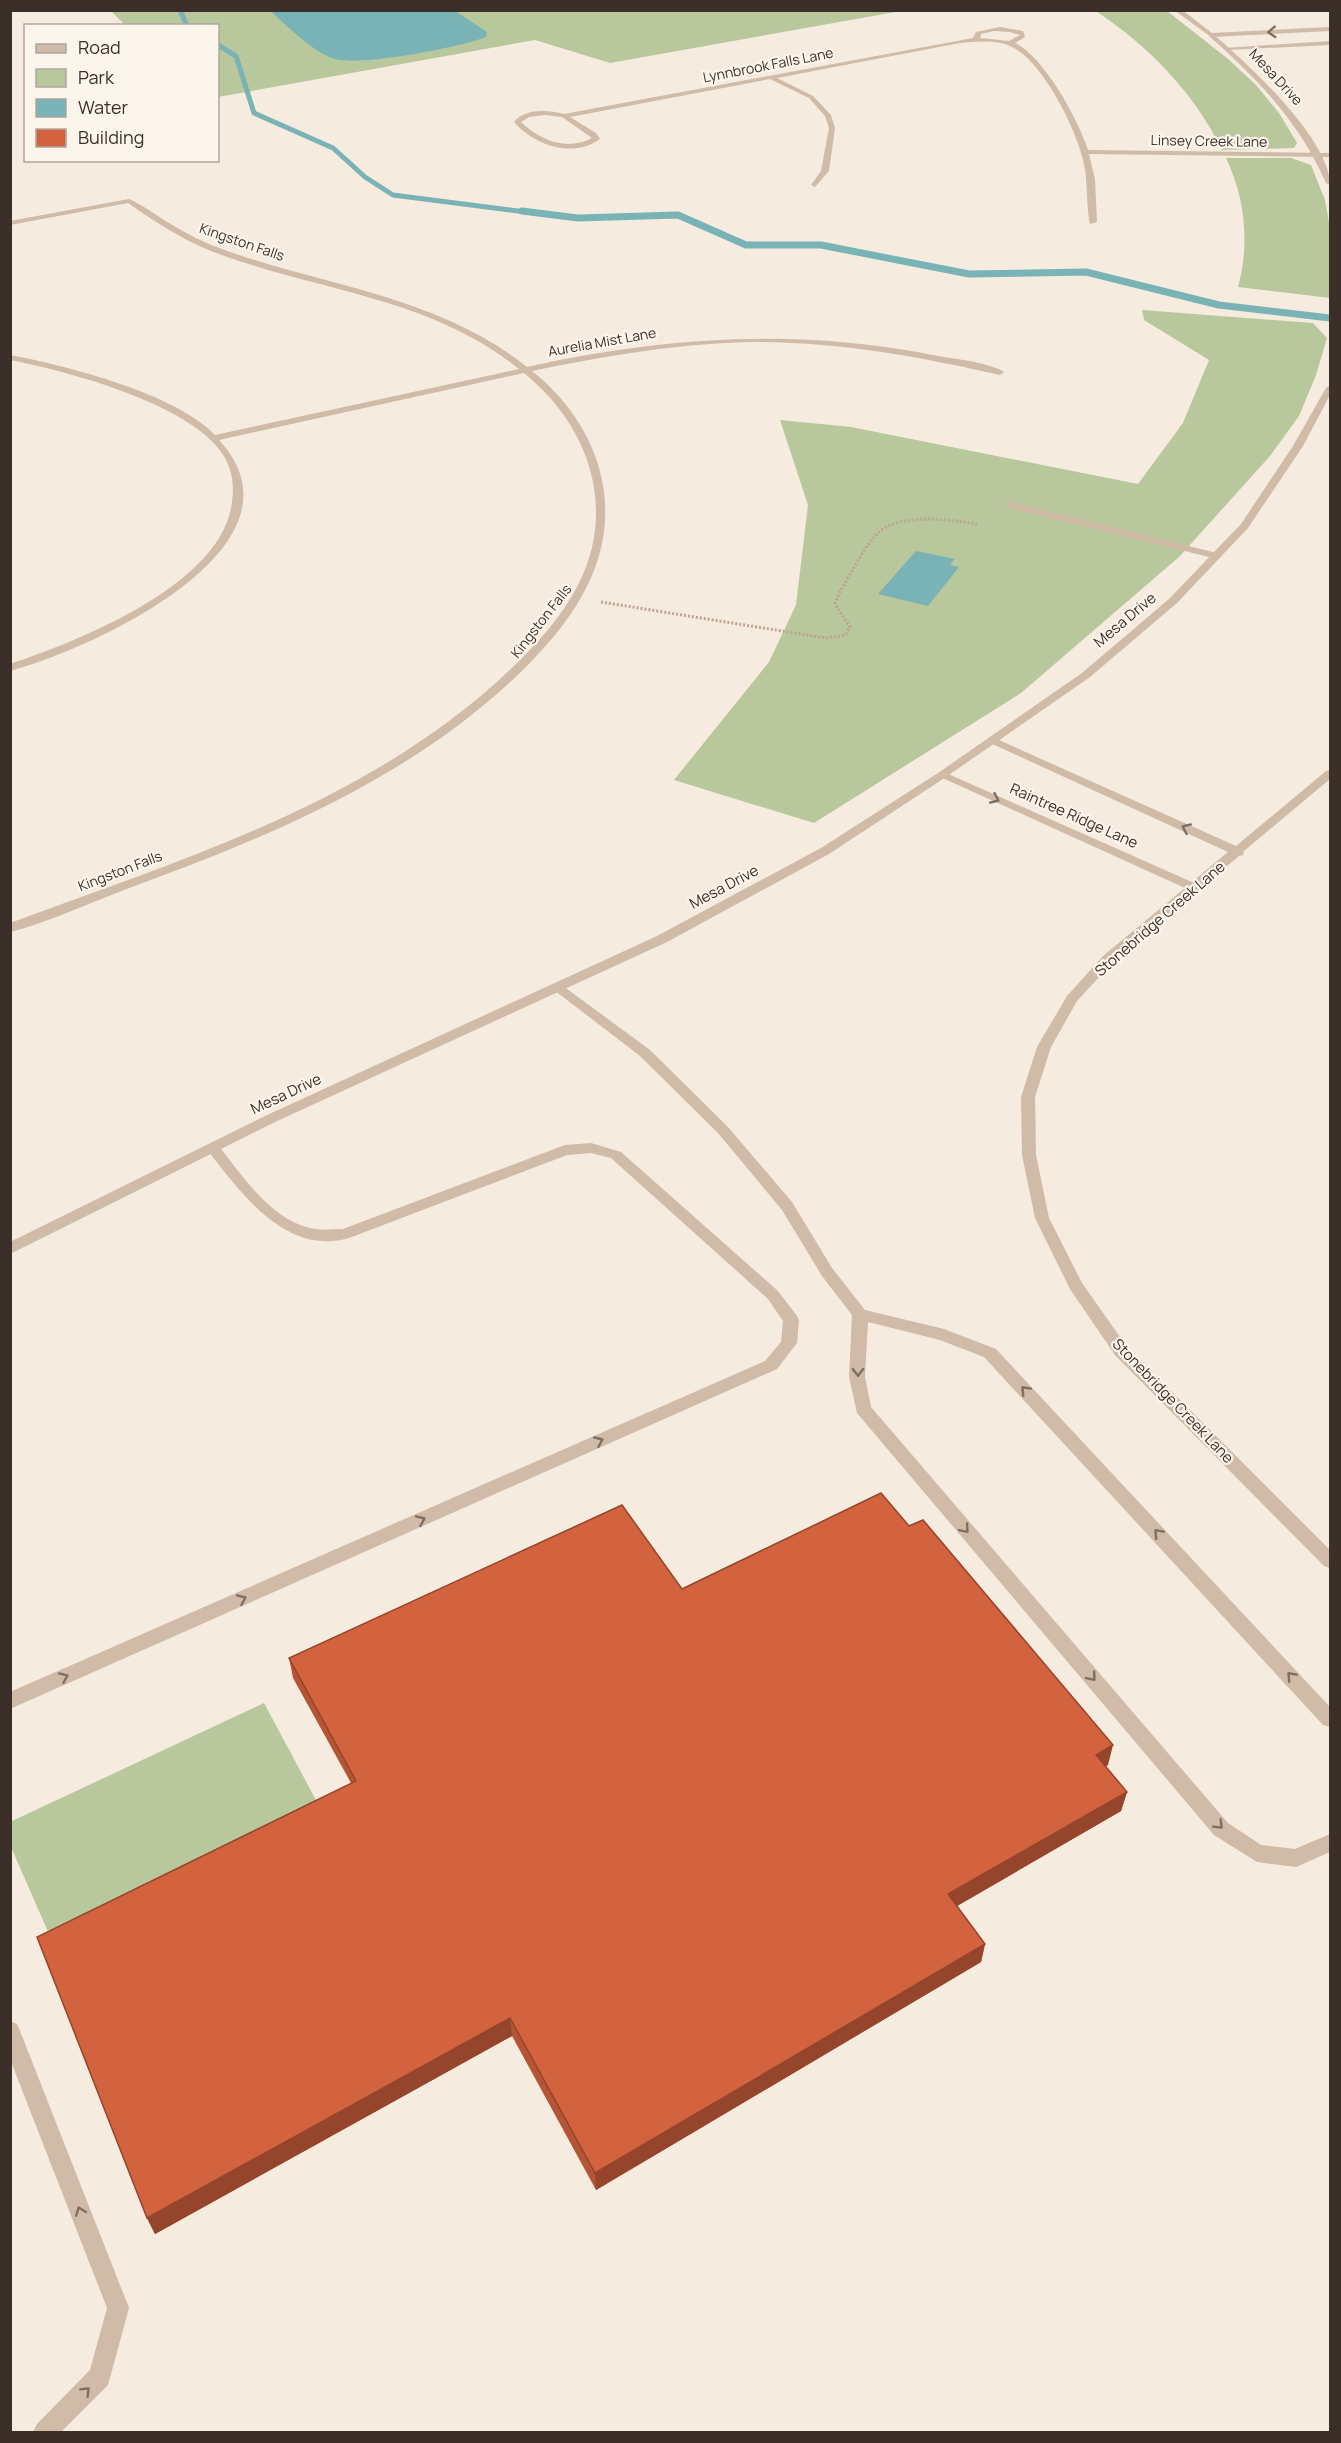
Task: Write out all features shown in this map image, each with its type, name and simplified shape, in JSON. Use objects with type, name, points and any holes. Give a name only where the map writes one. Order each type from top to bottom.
[{"type":"street","name":"Mesa Drive","points":[[1177,10],[1227,48],[1275,93],[1318,155],[1330,183]]},
{"type":"street","name":"Lynnbrook Falls Lane","points":[[564,117],[594,134],[596,140],[574,147],[555,145],[517,122],[520,118],[532,114],[554,114],[564,117],[976,40],[1010,43],[1023,36],[1021,32],[1009,29],[978,33],[976,40]]},
{"type":"street","points":[[1211,35],[1330,29]]},
{"type":"street","points":[[1010,43],[1022,50],[1055,88],[1067,106],[1087,152],[1093,190],[1093,222]]},
{"type":"street","points":[[1227,48],[1330,43]]},
{"type":"street","points":[[771,77],[811,97],[828,115],[831,128],[825,171],[815,184]]},
{"type":"street","name":"Linsey Creek Lane","points":[[1087,152],[1330,155]]},
{"type":"street","name":"Kingston Falls","points":[[10,223],[129,201],[161,223],[201,244],[257,263],[399,303],[451,324],[494,347],[525,370],[553,394],[577,424],[594,456],[600,483],[602,520],[596,558],[579,598],[511,680],[457,724],[395,764],[320,805],[228,845],[10,928]]},
{"type":"street","name":"Aurelia Mist Lane","points":[[214,438],[592,354],[657,345],[761,340],[814,341],[906,351],[1000,372]]},
{"type":"street","points":[[10,357],[137,392],[190,419],[214,438],[228,457],[239,481],[237,512],[219,548],[176,589],[121,623],[41,658],[10,668]]},
{"type":"street","name":"Mesa Drive","points":[[10,1249],[213,1148],[662,939],[825,851],[942,775],[1086,675],[1173,601],[1245,526],[1298,447],[1330,388]]},
{"type":"street","points":[[1010,505],[1217,556]]},
{"type":"street","points":[[992,740],[1239,852]]},
{"type":"street","name":"Stonebridge Creek Lane","points":[[1330,773],[1239,852],[1193,887],[1108,959],[1072,999],[1044,1047],[1028,1097],[1029,1155],[1042,1218],[1075,1286],[1121,1352],[1330,1561]]},
{"type":"street","name":"Raintree Ridge Lane","points":[[942,775],[1193,887]]},
{"type":"street","points":[[559,987],[645,1053],[723,1130],[787,1206],[827,1272],[860,1314],[944,1335],[990,1353],[1330,1719]]},
{"type":"street","points":[[10,1701],[771,1365],[789,1343],[791,1320],[773,1295],[615,1155],[591,1148],[565,1150],[344,1234],[312,1234],[282,1224],[235,1175],[213,1148]]},
{"type":"street","points":[[860,1314],[857,1377],[863,1409],[1221,1829],[1257,1853],[1296,1858],[1330,1843]]},
{"type":"street","points":[[10,2031],[118,2308],[100,2377],[45,2433]]},
{"type":"path","points":[[579,598],[826,638],[845,635],[850,627],[835,604],[839,592],[878,533],[897,522],[922,519],[947,519],[977,524]]},
{"type":"green space","points":[[111,11],[901,11],[610,63],[535,40],[219,97],[219,24],[124,24]]},
{"type":"green space","points":[[1096,11],[1167,11],[1227,58],[1256,85],[1279,113],[1297,143],[1294,148],[1222,150],[1198,109],[1168,72],[1134,39]]},
{"type":"green space","points":[[1226,158],[1291,158],[1311,165],[1325,200],[1330,228],[1330,298],[1238,287],[1244,255],[1244,221],[1238,189]]},
{"type":"green space","points":[[1142,310],[1313,323],[1327,338],[1316,375],[1299,416],[1270,456],[1179,557],[1021,693],[814,823],[674,780],[769,662],[796,605],[808,505],[780,420],[851,427],[1138,484],[1183,423],[1209,360],[1144,320]]},
{"type":"green space","points":[[264,1703],[325,1817],[56,1950],[11,1847],[10,1822]]},
{"type":"water","points":[[270,11],[455,11],[487,32],[486,37],[432,51],[384,58],[344,60],[332,58],[315,49]]},
{"type":"water","points":[[916,551],[955,559],[950,565],[959,567],[928,606],[878,594]]},
{"type":"building","points":[[881,1493],[909,1526],[923,1520],[1113,1745],[1096,1755],[1127,1792],[948,1894],[985,1944],[595,2173],[510,2018],[147,2218],[37,1937],[356,1781],[289,1658],[622,1505],[682,1589]]},
{"type":"waterway","points":[[180,10],[186,24]]},
{"type":"waterway","points":[[219,46],[236,56],[254,113],[333,148],[365,177],[393,195],[534,213]]},
{"type":"waterway","points":[[522,211],[578,218],[678,215],[746,245],[821,245],[969,274],[1086,272],[1219,305],[1330,318]]}]
